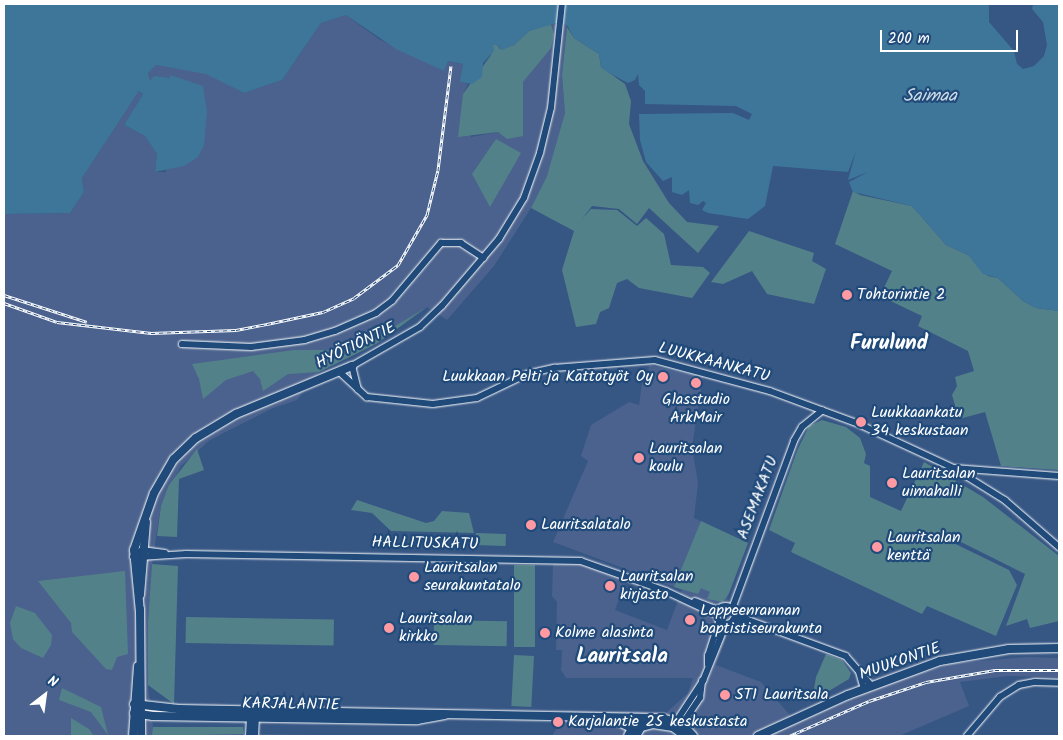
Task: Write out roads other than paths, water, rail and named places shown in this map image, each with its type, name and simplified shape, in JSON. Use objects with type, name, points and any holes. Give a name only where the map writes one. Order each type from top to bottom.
[{"type":"main road","name":"HYÖTIÖNTIE","points":[[140,612],[133,556],[148,508],[174,459],[196,438],[254,405],[352,366]]},
{"type":"main road","name":"HYÖTIÖNTIE","points":[[141,736],[138,714],[140,612],[142,554],[148,508]]},
{"type":"main road","name":"MUUKONTIE","points":[[758,736],[867,687],[970,654],[1026,648],[1059,648]]},
{"type":"main road","name":"KARJALANTIE","points":[[138,705],[253,715]]},
{"type":"main road","name":"HYÖTIÖNTIE","points":[[133,736],[138,714]]},
{"type":"main road","name":"KARJALANTIE","points":[[138,714],[426,720],[447,715],[653,717],[678,725]]},
{"type":"main road","points":[[250,736],[253,715]]},
{"type":"main road","points":[[253,715],[254,736]]},
{"type":"main road","name":"KARJALANTIE","points":[[608,717],[636,729],[653,724],[678,725]]},
{"type":"main road","points":[[623,717],[636,729]]},
{"type":"main road","points":[[628,736],[653,717]]},
{"type":"main road","points":[[678,725],[685,736]]},
{"type":"main road","points":[[678,725],[693,736]]},
{"type":"street","name":"HYÖTIÖNTIE","points":[[352,366],[420,327],[484,258],[499,239],[526,191],[545,134],[556,74],[562,4]]},
{"type":"street","points":[[182,344],[251,347],[305,340],[335,332],[376,313],[392,301],[441,243],[461,243],[484,258]]},
{"type":"street","name":"LUUKKAANKATU","points":[[340,372],[358,391],[367,397],[397,402],[458,402],[492,393],[519,378],[546,370],[655,360],[749,385],[815,408],[859,424],[945,465],[966,470],[1059,476]]},
{"type":"street","points":[[352,366],[358,391]]},
{"type":"street","name":"ASEMAKATU","points":[[810,420],[815,408]]},
{"type":"street","name":"ASEMAKATU","points":[[732,613],[738,590],[794,440],[810,420],[822,411]]},
{"type":"street","points":[[966,470],[968,477],[1005,500],[1059,547]]},
{"type":"street","name":"HALLITUSKATU","points":[[133,556],[142,554],[172,554],[582,560],[718,612]]},
{"type":"street","points":[[708,665],[708,656],[719,622],[718,612],[732,613],[762,626],[846,656],[858,668],[867,687]]},
{"type":"street","points":[[678,725],[700,698],[702,681],[708,665],[732,613]]},
{"type":"street","points":[[719,622],[726,624]]},
{"type":"street","points":[[967,736],[1000,697],[1019,685],[1035,682],[1059,683]]},
{"type":"water","name":"Saimaa","points":[[4,4],[989,4],[989,22],[1014,51],[1017,64],[1023,69],[1034,66],[1044,56],[1047,45],[1043,22],[1032,9],[1033,4],[1059,4],[1059,311],[1036,308],[1023,301],[998,278],[983,274],[968,255],[946,245],[912,206],[853,192],[849,182],[868,172],[848,180],[856,151],[848,172],[773,166],[765,206],[748,219],[708,213],[702,210],[706,203],[703,201],[698,205],[690,203],[689,190],[682,195],[672,192],[672,177],[663,181],[646,162],[640,140],[639,114],[733,113],[749,120],[752,114],[736,106],[645,104],[645,91],[639,85],[638,74],[635,80],[628,83],[609,73],[601,67],[599,54],[574,38],[567,25],[556,23],[529,31],[514,45],[502,50],[496,44],[493,45],[494,51],[483,63],[482,77],[472,84],[460,82],[463,64],[448,61],[444,71],[396,49],[346,15],[321,23],[282,80],[244,93],[206,74],[156,65],[148,73],[150,81],[154,76],[170,78],[170,75],[203,86],[207,112],[204,145],[198,157],[184,166],[155,172],[157,154],[145,136],[124,125],[143,94],[139,91],[82,178],[84,192],[70,213],[4,214]]},
{"type":"railway","points":[[4,303],[57,322],[151,333],[236,330],[323,312],[354,298],[398,265],[427,215],[438,170],[451,66]]},
{"type":"railway","points":[[4,295],[87,322]]},
{"type":"railway","points":[[789,736],[869,701],[926,682],[995,670],[1059,670]]},
{"type":"place","name":"Tohtorintie 2","points":[[847,295]]},
{"type":"place","name":"Luukkaan Pelti ja Kattotyöt Oy","points":[[663,377]]},
{"type":"place","name":"Glasstudio ArkMair","points":[[696,383]]},
{"type":"place","name":"Luukkaankatu 34 keskustaan","points":[[861,422]]},
{"type":"place","name":"Lauritsalan koulu","points":[[639,458]]},
{"type":"place","name":"Lauritsalan uimahalli","points":[[892,483]]},
{"type":"place","name":"Lauritsalatalo","points":[[531,525]]},
{"type":"place","name":"Lauritsalan kenttä","points":[[877,547]]},
{"type":"place","name":"Lauritsalan seurakuntatalo","points":[[414,577]]},
{"type":"place","name":"Lauritsalan kirjasto","points":[[610,586]]},
{"type":"place","name":"Lappeenrannan baptistiseurakunta","points":[[690,620]]},
{"type":"place","name":"Lauritsalan kirkko","points":[[389,628]]},
{"type":"place","name":"Kolme alasinta","points":[[545,633]]},
{"type":"place","name":"ST1 Lauritsala","points":[[725,695]]},
{"type":"place","name":"Karjalantie 25 keskustasta","points":[[558,722]]},
{"type":"district","name":"Furulund","points":[[889,344]]},
{"type":"district","name":"Lauritsala","points":[[622,657]]}]
